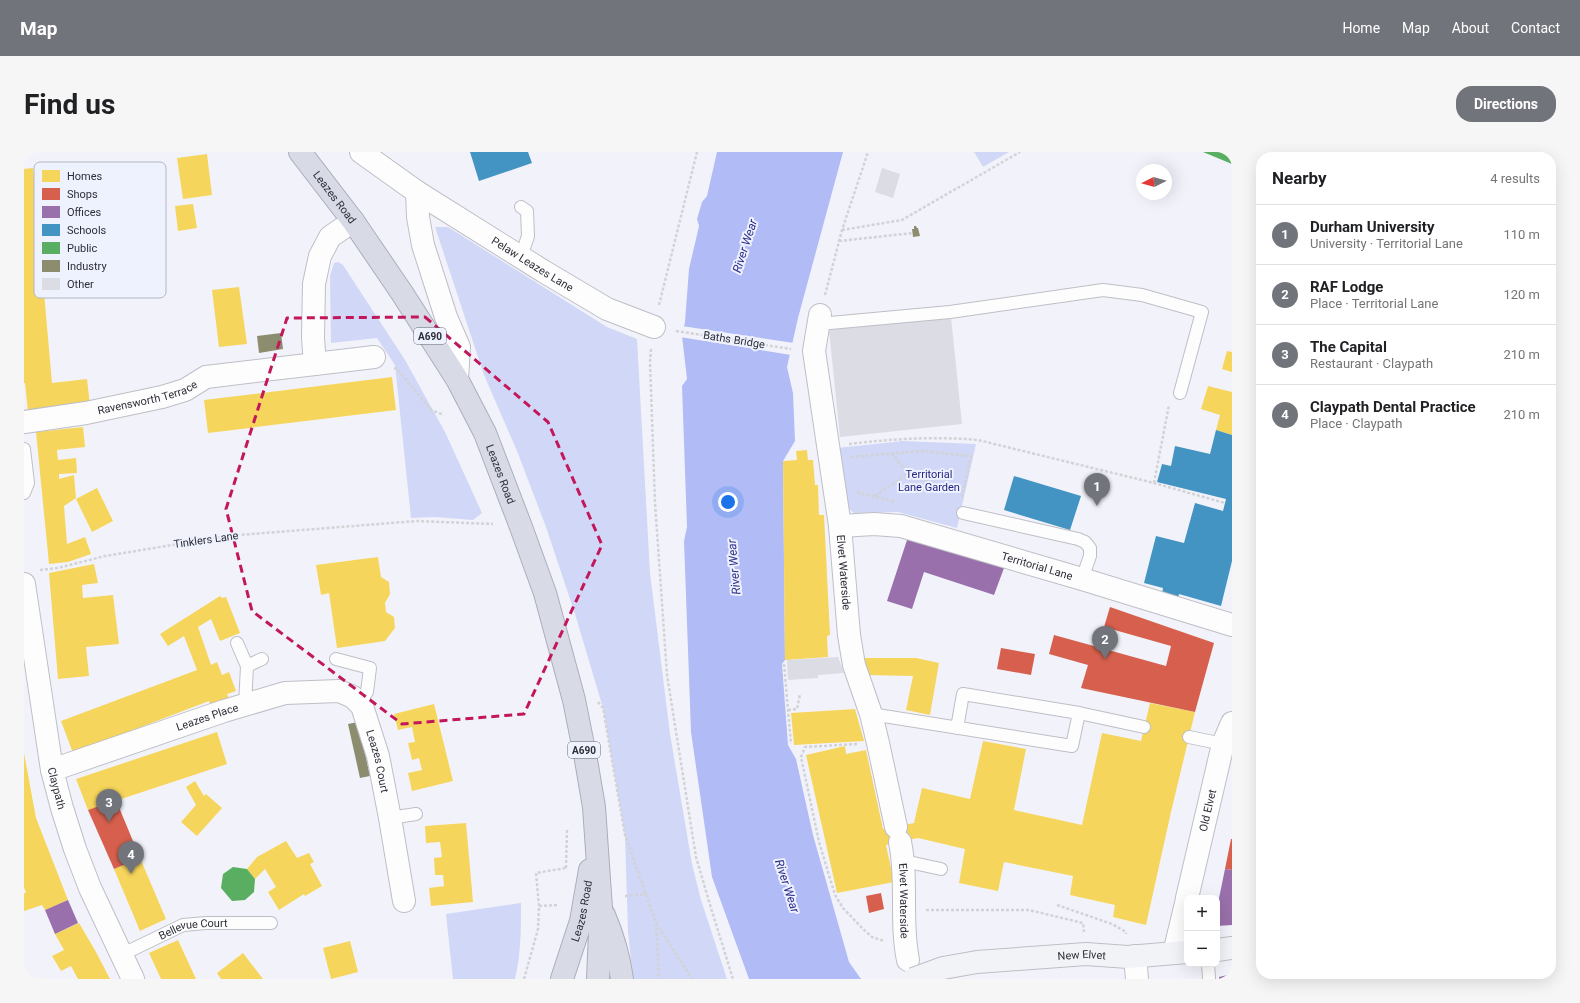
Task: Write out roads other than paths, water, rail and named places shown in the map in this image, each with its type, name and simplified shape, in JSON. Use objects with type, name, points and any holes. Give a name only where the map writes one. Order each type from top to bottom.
[{"type":"highway","name":"Leazes Road","points":[[300,152],[353,221],[402,293],[457,379],[485,433],[545,592],[575,707],[594,807],[595,841],[601,908],[598,979]]},
{"type":"highway","name":"Leazes Road","points":[[562,979],[581,921],[595,841]]},
{"type":"highway","name":"A690","points":[[601,908],[612,935],[619,960],[622,979]]},
{"type":"street","name":"Pelaw Leazes Lane","points":[[361,152],[417,192],[543,271],[607,308],[662,328]]},
{"type":"street","points":[[417,192],[418,217],[423,245],[446,316],[459,347],[457,379]]},
{"type":"street","points":[[315,364],[313,338],[314,284],[320,256],[330,237],[353,221]]},
{"type":"street","name":"Elvet Waterside","points":[[819,320],[814,351],[840,526],[849,635],[854,665],[871,714],[900,843],[908,960]]},
{"type":"street","name":"Ravensworth Terrace","points":[[24,422],[86,413],[162,397],[185,390],[206,377],[374,357]]},
{"type":"street","name":"Territorial Lane","points":[[840,526],[874,524],[901,526],[1232,625]]},
{"type":"street","name":"Claypath","points":[[31,578],[52,770],[75,849],[90,888],[133,979]]},
{"type":"street","name":"Leazes Place","points":[[52,770],[285,693],[339,691],[353,697],[360,704]]},
{"type":"street","name":"Leazes Court","points":[[360,704],[378,756],[404,901]]},
{"type":"street","name":"Old Elvet","points":[[1188,895],[1223,744],[1232,723]]},
{"type":"street","name":"Old Elvet","points":[[1181,952],[1184,925]]},
{"type":"street","points":[[1220,950],[1232,948]]},
{"type":"street","name":"New Elvet","points":[[908,960],[943,968],[977,962],[1086,954],[1131,956],[1181,952]]},
{"type":"street","points":[[1131,956],[1137,979]]},
{"type":"lane","points":[[521,207],[527,211],[528,236],[521,257]]},
{"type":"lane","points":[[819,320],[950,312],[1103,290],[1142,295],[1202,312],[1180,393]]},
{"type":"lane","points":[[24,449],[28,483],[24,493]]},
{"type":"lane","points":[[963,513],[1078,539],[1085,542],[1090,548],[1090,556],[1082,579]]},
{"type":"lane","points":[[237,643],[247,666],[245,705]]},
{"type":"lane","points":[[247,666],[262,659]]},
{"type":"lane","points":[[336,659],[370,668],[367,692],[360,704]]},
{"type":"lane","points":[[957,728],[963,694],[1079,713],[1144,727]]},
{"type":"lane","points":[[871,714],[1072,746],[1079,713]]},
{"type":"lane","points":[[1189,737],[1223,744]]},
{"type":"lane","points":[[390,818],[416,814]]},
{"type":"lane","points":[[900,843],[941,869]]},
{"type":"lane","name":"Bellevue Court","points":[[121,955],[183,925],[270,923]]},
{"type":"lane","points":[[1208,967],[1209,978]]},
{"type":"water","name":"River Wear","points":[[717,152],[843,152],[798,318],[787,367],[793,393],[795,441],[783,461],[785,660],[782,664],[788,745],[796,759],[813,835],[849,962],[861,979],[749,979],[712,877],[691,732],[684,541],[687,527],[682,386],[687,379],[682,336],[685,322],[689,269],[699,226],[697,219],[702,202],[707,196]]},
{"type":"place","name":"Durham University","points":[[1097,506]]},
{"type":"place","name":"RAF Lodge","points":[[1105,659]]},
{"type":"place","name":"The Capital","points":[[109,822]]},
{"type":"place","name":"Claypath Dental Practice","points":[[131,874]]},
{"type":"park label","name":"Territorial Lane Garden","points":[[929,480]]}]
